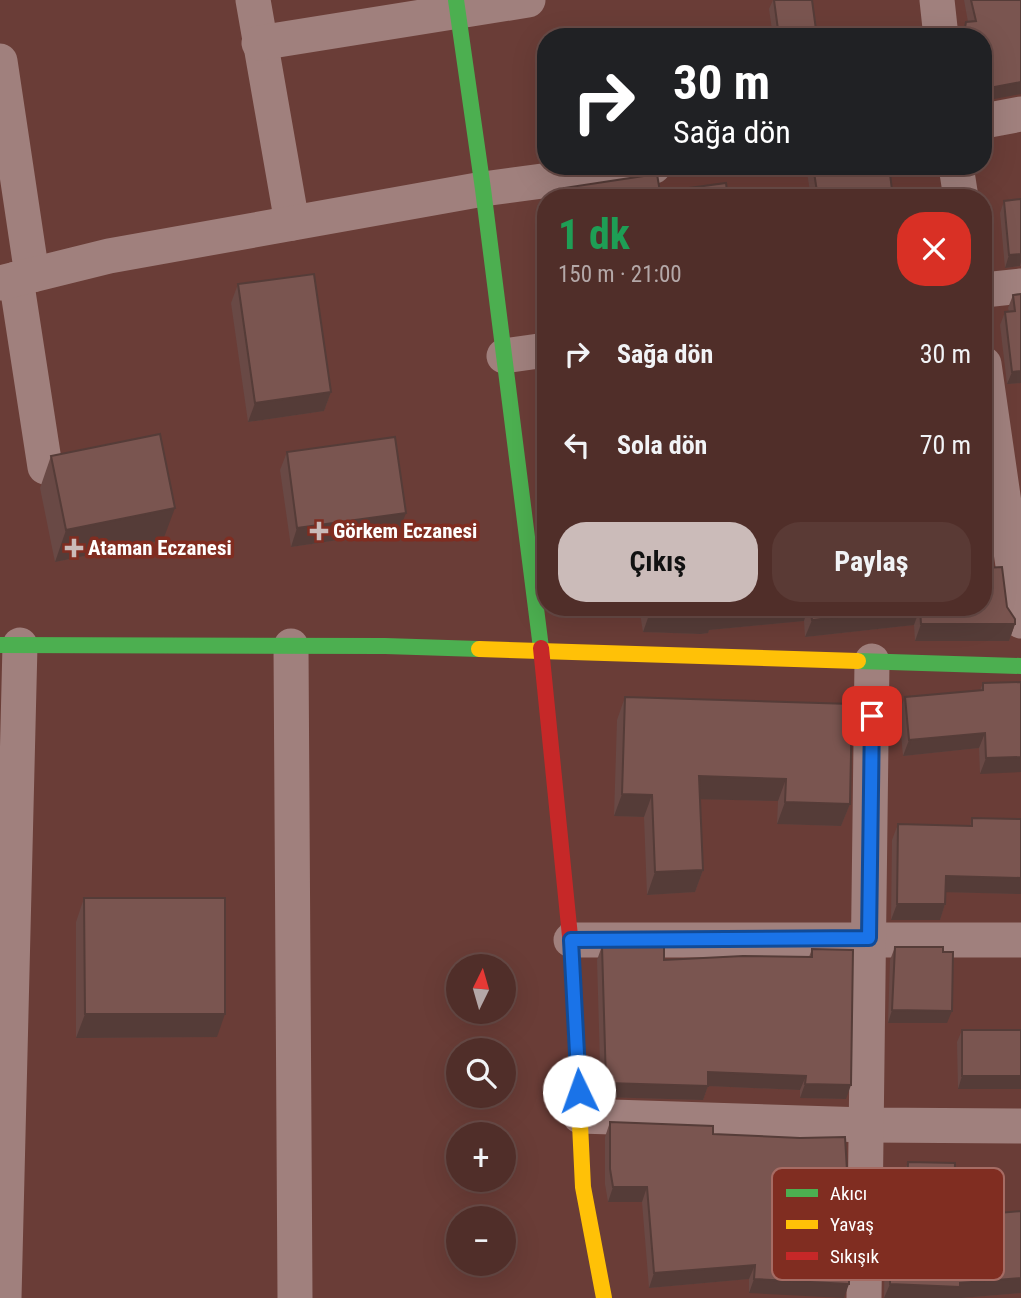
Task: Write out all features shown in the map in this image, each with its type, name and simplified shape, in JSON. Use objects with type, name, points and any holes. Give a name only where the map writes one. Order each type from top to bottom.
[{"type":"street","points":[[253,0],[292,223]]},
{"type":"street","points":[[259,43],[456,5],[528,0]]},
{"type":"street","points":[[937,0],[940,28]]},
{"type":"street","points":[[456,5],[484,188],[503,356],[535,528],[537,569]]},
{"type":"street","points":[[0,61],[16,279],[45,467]]},
{"type":"street","points":[[992,119],[1021,114]]},
{"type":"street","points":[[16,279],[109,256],[484,188],[584,175]]},
{"type":"street","points":[[992,289],[1021,286]]},
{"type":"street","points":[[503,356],[537,351]]},
{"type":"street","points":[[992,415],[1021,621]]},
{"type":"street","points":[[539,616],[571,940],[583,1187],[604,1298]]},
{"type":"street","points":[[4,1298],[10,645],[541,650],[1021,666]]},
{"type":"street","points":[[291,646],[295,1298]]},
{"type":"street","points":[[865,1168],[872,661]]},
{"type":"street","points":[[571,940],[1021,940]]},
{"type":"street","points":[[580,1116],[866,1125],[1021,1126]]},
{"type":"street","points":[[863,1280],[863,1298]]},
{"type":"building","points":[[774,0],[812,0],[816,28],[778,28]]},
{"type":"building","points":[[971,0],[1021,0],[1021,82],[992,87],[992,28],[965,28],[966,22],[976,21]]},
{"type":"building","points":[[657,175],[660,189],[564,189]]},
{"type":"building","points":[[814,175],[890,175],[892,189],[817,189]]},
{"type":"building","points":[[726,183],[727,189],[682,189]]},
{"type":"building","points":[[1021,199],[1021,254],[1009,255],[1004,201]]},
{"type":"building","points":[[314,274],[331,392],[255,403],[238,284]]},
{"type":"building","points":[[1021,294],[1021,371],[1012,372],[1005,312],[1015,311],[1013,295]]},
{"type":"building","points":[[160,434],[175,508],[66,530],[51,456]]},
{"type":"building","points":[[395,437],[406,513],[297,528],[287,452]]},
{"type":"building","points":[[1002,567],[1007,607],[1015,619],[1015,624],[921,624],[920,616],[992,616],[992,568]]},
{"type":"building","points":[[811,616],[848,616],[812,620]]},
{"type":"building","points":[[1021,682],[1021,757],[986,758],[985,733],[909,740],[905,697],[983,690],[983,683]]},
{"type":"building","points":[[625,697],[852,704],[850,804],[785,802],[786,779],[699,776],[703,870],[655,872],[652,795],[622,794]]},
{"type":"building","points":[[972,818],[1021,819],[1021,878],[946,876],[945,904],[897,904],[898,824],[972,826]]},
{"type":"building","points":[[84,898],[225,898],[225,1014],[85,1014]]},
{"type":"building","points":[[602,946],[664,946],[664,960],[743,956],[812,957],[812,949],[853,950],[851,1085],[805,1084],[806,1076],[708,1072],[708,1086],[606,1083]]},
{"type":"building","points":[[895,947],[943,947],[943,952],[953,952],[952,1011],[892,1010]]},
{"type":"building","points":[[962,1030],[1021,1030],[1021,1076],[962,1076]]},
{"type":"building","points":[[610,1122],[713,1126],[713,1134],[845,1137],[847,1168],[772,1168],[772,1280],[754,1279],[755,1265],[654,1273],[647,1187],[613,1187],[610,1169]]},
{"type":"building","points":[[908,1162],[955,1163],[955,1168],[908,1168]]},
{"type":"building","points":[[1021,1211],[1021,1278],[1004,1279],[1004,1213]]},
{"type":"building","points":[[773,1280],[849,1280],[849,1284]]},
{"type":"building","points":[[890,1280],[997,1280],[960,1283],[960,1287],[890,1284]]},
{"type":"traffic: fast","points":[[456,0],[483,189],[541,648]]},
{"type":"traffic: fast","points":[[0,645],[385,646],[479,649]]},
{"type":"traffic: fast","points":[[858,661],[1021,666]]},
{"type":"traffic: slow","points":[[479,649],[858,661]]},
{"type":"traffic: slow","points":[[572,956],[583,1187],[604,1298]]},
{"type":"traffic: jam","points":[[541,648],[572,956]]},
{"type":"place","name":"Görkem Eczanesi","points":[[319,531]]},
{"type":"place","name":"Ataman Eczanesi","points":[[74,548]]},
{"type":"route","points":[[579,1091],[571,940],[869,938],[872,716]]}]
